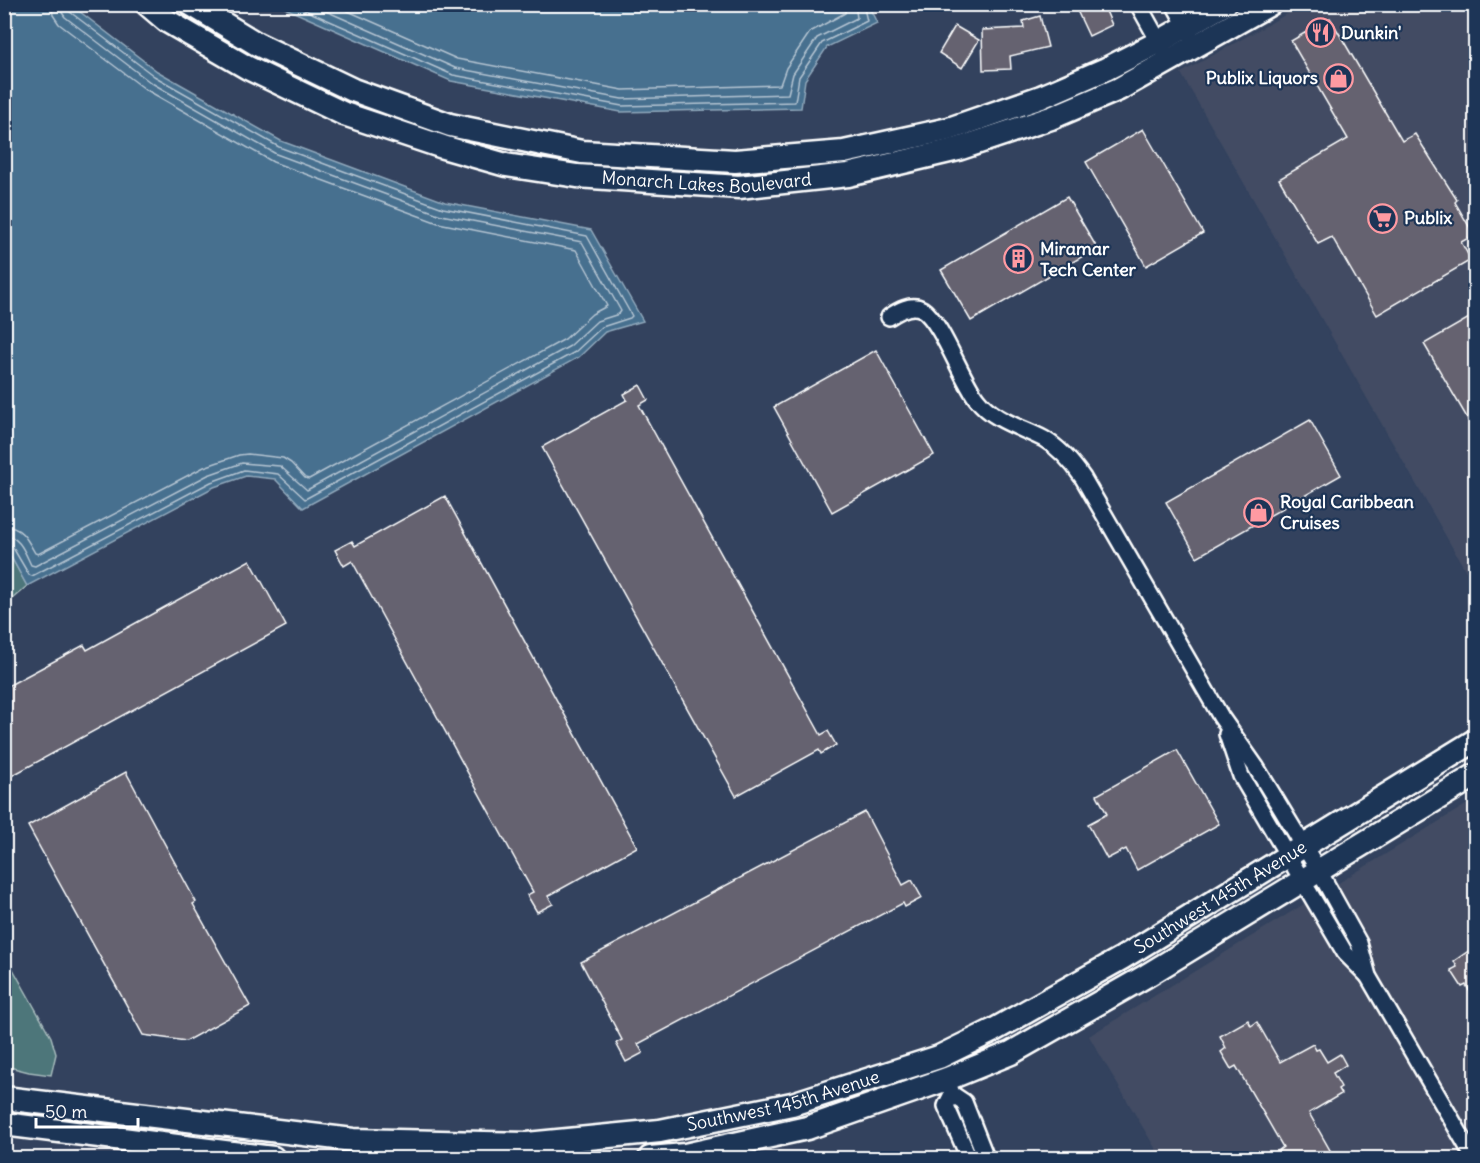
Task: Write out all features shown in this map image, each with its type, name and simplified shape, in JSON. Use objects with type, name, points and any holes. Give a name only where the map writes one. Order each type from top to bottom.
[{"type":"street","name":"Monarch Lakes Boulevard","points":[[147,4],[167,21],[248,68],[344,114],[443,147],[506,165],[577,176],[739,187],[848,175],[958,149],[1070,110],[1119,89],[1164,52],[1192,36],[1270,4]]},
{"type":"street","name":"Monarch Lakes Boulevard","points":[[191,4],[256,44],[353,90],[450,125],[582,152],[735,161],[844,152],[948,129],[1041,98],[1106,69],[1164,52]]},
{"type":"street","points":[[1138,4],[1164,52]]},
{"type":"street","points":[[1173,4],[1192,36]]},
{"type":"street","name":"Monarch Lakes Boulevard","points":[[1192,36],[1225,4]]},
{"type":"street","points":[[888,317],[904,309],[917,307],[925,311],[935,324],[977,400],[995,416],[1044,440],[1067,456],[1083,478],[1221,717],[1256,767],[1311,876],[1345,953],[1368,976],[1474,1158]]},
{"type":"street","name":"Southwest 145th Avenue","points":[[4,1098],[353,1140],[527,1144],[660,1131],[792,1104],[939,1057],[992,1031],[1122,958],[1476,740]]},
{"type":"street","name":"Southwest 145th Avenue","points":[[650,1158],[685,1155],[807,1128],[949,1087],[1146,976],[1476,775]]},
{"type":"street","points":[[949,1087],[946,1106],[969,1158]]},
{"type":"street","points":[[949,1087],[964,1102],[986,1158]]},
{"type":"street","points":[[4,1124],[273,1158]]},
{"type":"shaded area","points":[[1303,5],[1475,5],[1475,587],[1181,73]]},
{"type":"shaded area","points":[[1469,803],[1475,814],[1475,1158],[1161,1158],[1089,1036]]},
{"type":"green space","points":[[4,544],[27,586],[5,605],[4,605]]},
{"type":"green space","points":[[4,953],[51,1037],[56,1054],[51,1075],[5,1066]]},
{"type":"water","points":[[4,5],[71,5],[157,71],[281,141],[445,202],[591,230],[643,321],[605,332],[579,357],[303,508],[275,479],[246,476],[214,487],[27,586],[4,544]]},
{"type":"water","points":[[280,5],[868,5],[877,23],[827,47],[805,80],[801,108],[621,112],[451,81]]},
{"type":"building","points":[[1074,4],[1103,4],[1112,25],[1089,36]]},
{"type":"building","points":[[1040,16],[1048,47],[1010,56],[1011,69],[983,70],[982,30],[1024,28],[1023,21]]},
{"type":"building","name":"Publix","points":[[1330,18],[1402,141],[1415,134],[1457,200],[1455,202],[1474,235],[1461,242],[1471,260],[1377,315],[1332,237],[1318,244],[1279,179],[1348,139],[1291,41]]},
{"type":"building","points":[[955,26],[979,40],[962,68],[939,53]]},
{"type":"building","points":[[1143,129],[1203,233],[1146,266],[1086,162]]},
{"type":"building","name":"Miramar Tech Center","points":[[1067,197],[1097,248],[971,321],[941,270]]},
{"type":"building","points":[[1476,314],[1476,433],[1424,344]]},
{"type":"building","points":[[876,350],[934,455],[832,512],[774,407]]},
{"type":"building","points":[[640,385],[648,400],[639,405],[821,735],[828,731],[836,745],[821,754],[819,750],[736,796],[542,447],[627,400],[624,394]]},
{"type":"building","points":[[1310,420],[1341,475],[1197,557],[1166,502]]},
{"type":"building","points":[[445,496],[637,847],[548,896],[553,904],[537,912],[527,895],[533,892],[352,561],[344,566],[335,550],[352,541],[355,546]]},
{"type":"building","points":[[250,560],[286,626],[4,780],[4,688],[84,645],[87,650]]},
{"type":"building","points":[[1177,750],[1219,824],[1137,870],[1126,849],[1107,859],[1088,824],[1107,814],[1097,795]]},
{"type":"building","points":[[126,772],[196,902],[193,904],[250,1006],[186,1041],[143,1035],[28,826]]},
{"type":"building","points":[[865,812],[903,885],[912,880],[922,898],[905,907],[903,903],[638,1044],[643,1053],[626,1062],[616,1043],[622,1040],[581,962]]},
{"type":"building","points":[[1476,946],[1476,1003],[1466,985],[1462,987],[1451,970],[1457,967],[1454,961]]},
{"type":"building","points":[[1248,1020],[1251,1026],[1257,1022],[1280,1062],[1313,1044],[1327,1062],[1340,1054],[1346,1065],[1333,1073],[1341,1087],[1338,1089],[1341,1094],[1309,1113],[1331,1152],[1325,1155],[1327,1158],[1282,1158],[1278,1151],[1283,1147],[1236,1066],[1231,1069],[1221,1052],[1226,1048],[1220,1036]]},
{"type":"place","name":"Dunkin'","points":[[1320,33]]},
{"type":"place","name":"Publix Liquors","points":[[1339,78]]},
{"type":"place","name":"Publix","points":[[1383,218]]},
{"type":"place","name":"Miramar Tech Center","points":[[1019,259]]},
{"type":"place","name":"Royal Caribbean Cruises","points":[[1259,512]]}]
